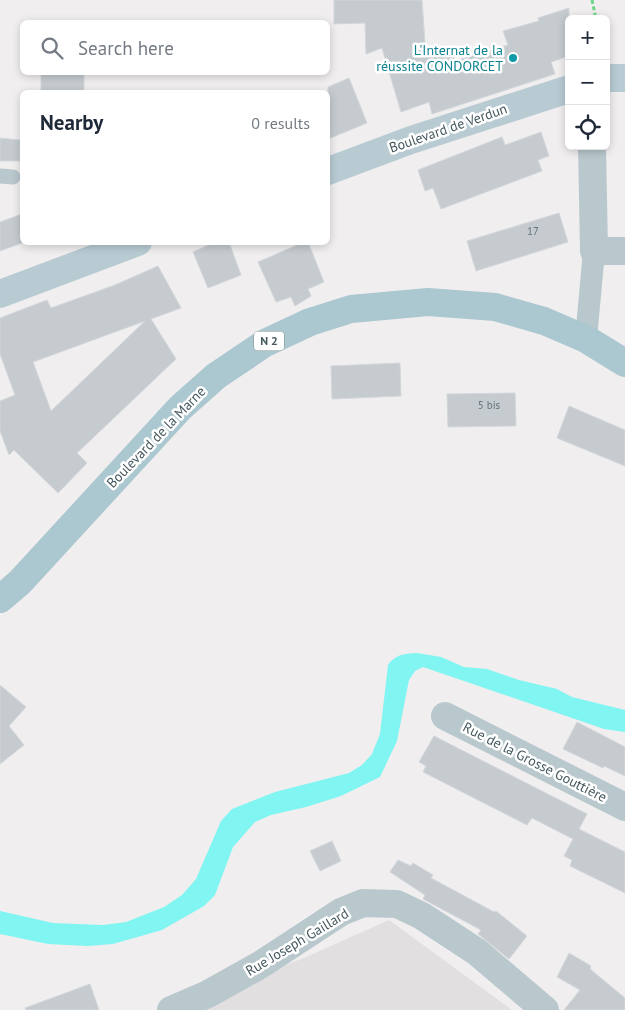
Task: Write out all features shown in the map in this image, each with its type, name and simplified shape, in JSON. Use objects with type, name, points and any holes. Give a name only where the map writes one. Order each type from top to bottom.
[{"type":"main road","points":[[610,78],[625,78]]},
{"type":"main road","name":"Boulevard de Verdun","points":[[330,170],[411,140],[565,89]]},
{"type":"main road","points":[[0,294],[130,245]]},
{"type":"main road","name":"Boulevard de la Marne","points":[[0,599],[20,582],[180,408],[216,376],[265,343],[310,322],[351,309],[428,302],[494,308],[544,321],[586,339],[625,363]]},
{"type":"street","points":[[586,339],[594,251],[592,150]]},
{"type":"street","points":[[594,251],[625,251]]},
{"type":"street","name":"Rue de la Grosse Gouttière","points":[[445,716],[625,807]]},
{"type":"street","name":"Rue Joseph Gaillard","points":[[171,1010],[208,994],[242,975],[341,912],[364,903],[397,904],[422,916],[477,952],[545,1010]]},
{"type":"path","points":[[592,0],[595,15]]},
{"type":"shaded area","points":[[389,920],[512,1010],[172,1010],[306,957]]},
{"type":"water","points":[[417,653],[441,657],[464,667],[487,669],[519,680],[557,689],[572,697],[625,710],[625,732],[604,729],[423,667],[415,671],[409,680],[397,741],[380,777],[341,796],[271,815],[255,822],[233,847],[215,895],[204,906],[162,930],[113,944],[88,946],[48,944],[0,934],[0,911],[53,923],[103,925],[126,922],[164,907],[182,895],[196,879],[221,821],[232,809],[275,792],[349,773],[362,765],[372,754],[380,734],[388,665],[391,661],[404,654]]},
{"type":"building","name":"L'Internat de la réussite CONDORCET","points":[[334,0],[422,0],[426,57],[451,48],[455,61],[508,45],[503,31],[539,21],[538,18],[569,8],[569,15],[565,15],[565,57],[551,62],[555,74],[432,114],[429,102],[401,112],[382,48],[366,54],[365,23],[334,24]]},
{"type":"building","points":[[41,75],[84,75],[84,90],[41,90]]},
{"type":"building","points":[[349,78],[367,123],[330,138],[330,90],[328,90],[328,87]]},
{"type":"building","points":[[541,132],[549,156],[538,160],[542,171],[441,209],[433,188],[425,191],[418,170],[502,137],[505,145]]},
{"type":"building","points":[[0,138],[20,140],[20,161],[0,161]]},
{"type":"building","points":[[559,213],[568,242],[476,271],[467,241]]},
{"type":"building","points":[[20,215],[20,244],[0,251],[0,222]]},
{"type":"building","points":[[208,245],[230,245],[241,275],[208,288],[193,252]]},
{"type":"building","points":[[297,245],[309,245],[324,282],[308,289],[311,296],[295,306],[291,297],[276,302],[258,262]]},
{"type":"building","points":[[158,266],[181,308],[151,319],[176,359],[77,453],[87,463],[58,493],[14,450],[9,455],[0,431],[0,401],[15,395],[0,354],[0,318],[47,300],[51,308],[115,285]],"holes":[[[145,321],[51,411],[33,362]]]},
{"type":"building","points":[[400,363],[401,396],[332,399],[331,366]]},
{"type":"building","points":[[515,393],[516,426],[448,427],[447,394]]},
{"type":"building","points":[[569,406],[625,430],[625,466],[557,438]]},
{"type":"building","points":[[0,685],[26,707],[9,726],[24,745],[0,764]]},
{"type":"building","points":[[577,722],[625,747],[625,776],[563,749]]},
{"type":"building","points":[[434,736],[587,814],[579,829],[625,852],[625,893],[570,866],[572,860],[564,856],[573,839],[532,818],[527,825],[423,772],[426,766],[419,762]]},
{"type":"building","points":[[332,841],[341,861],[320,871],[310,851]]},
{"type":"building","points":[[398,860],[411,866],[413,863],[433,875],[431,878],[494,912],[496,911],[527,936],[509,959],[478,934],[481,930],[423,899],[425,895],[390,872]]},
{"type":"building","points":[[569,953],[591,966],[590,969],[625,998],[625,1010],[564,1010],[580,990],[557,977]]},
{"type":"building","points":[[90,984],[99,1010],[26,1010],[25,1008]]},
{"type":"place","name":"L'Internat de la réussite CONDORCET","points":[[513,58]]}]
